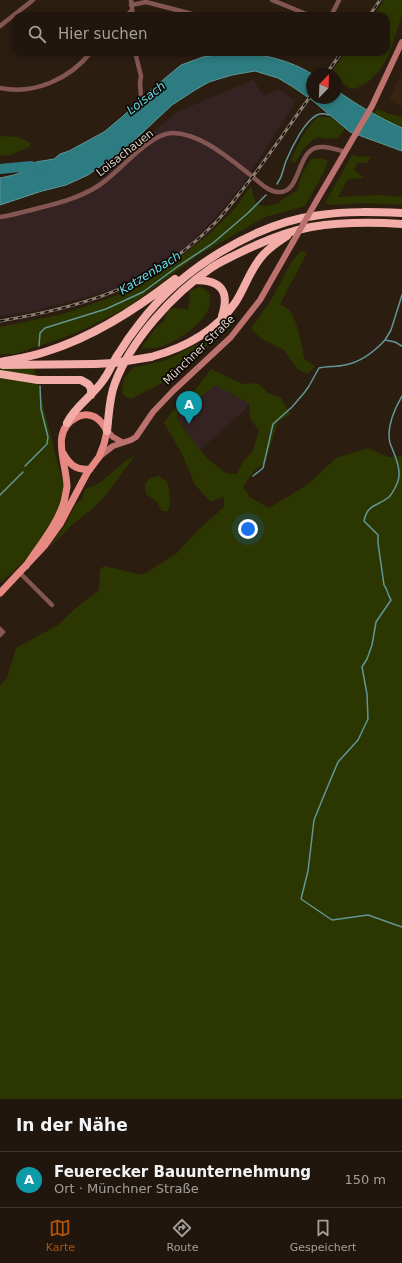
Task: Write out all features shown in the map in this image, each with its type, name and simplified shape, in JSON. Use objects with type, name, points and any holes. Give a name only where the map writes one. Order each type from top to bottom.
[{"type":"highway","points":[[67,423],[73,414],[100,386],[119,353],[140,323],[154,307],[190,273],[205,262],[252,236],[287,222],[320,215],[345,213],[402,213]]},
{"type":"highway","points":[[107,431],[111,398],[115,383],[127,358],[160,313],[178,295],[211,267],[255,245],[310,227],[362,222],[402,224]]},
{"type":"highway","points":[[0,365],[114,363],[151,357],[174,350],[206,332],[221,319],[234,304],[262,256],[267,250],[292,232]]},
{"type":"highway","points":[[0,362],[44,352],[88,335],[129,312],[178,277],[190,273]]},
{"type":"highway","points":[[195,280],[206,280],[217,284],[223,292],[226,301],[221,319]]},
{"type":"highway","points":[[0,374],[38,380],[81,380],[88,384],[92,391],[91,395]]},
{"type":"main road","points":[[0,594],[20,573],[45,545],[70,507],[82,482],[99,457],[107,431],[97,419],[87,415],[79,415],[67,423],[62,438],[62,451],[67,488],[64,502],[59,516],[26,566]]},
{"type":"main road","points":[[62,451],[67,461],[73,467],[79,469],[90,469]]},
{"type":"street","points":[[18,12],[33,0]]},
{"type":"street","points":[[272,0],[301,12]]},
{"type":"street","points":[[333,12],[339,0]]},
{"type":"street","points":[[131,5],[146,2],[185,12]]},
{"type":"street","points":[[0,26],[12,17]]},
{"type":"street","name":"Münchner Straße","points":[[99,457],[110,448],[136,437],[153,412],[173,390],[231,337],[260,300],[372,106],[402,42]]},
{"type":"street","points":[[0,88],[21,90],[41,87],[71,71],[87,56]]},
{"type":"street","points":[[136,56],[141,76],[141,98]]},
{"type":"street","name":"Loisachauen","points":[[0,217],[62,202],[89,191],[109,177],[132,156],[156,138],[170,133],[192,136],[206,143],[265,187],[279,192],[285,191],[290,187],[305,156],[313,150],[323,146],[345,152]]},
{"type":"street","points":[[107,431],[113,437],[122,442]]},
{"type":"street","points":[[20,573],[52,605]]},
{"type":"street","points":[[0,629],[3,632],[0,635]]},
{"type":"shaded area","points":[[402,71],[402,107],[389,100]]},
{"type":"shaded area","points":[[253,80],[264,96],[278,89],[296,101],[244,183],[216,217],[188,245],[163,264],[131,282],[109,291],[32,312],[0,316],[0,215],[58,202],[91,187],[137,145],[177,112]]},
{"type":"shaded area","points":[[215,384],[249,403],[245,410],[200,450],[177,419]]},
{"type":"green space","points":[[384,0],[402,0],[402,14],[390,52],[390,12],[376,12]]},
{"type":"green space","points":[[343,56],[388,56],[380,70],[367,83],[355,89],[350,88],[342,83],[342,68],[334,68]]},
{"type":"green space","points":[[377,109],[402,117],[402,128],[373,114]]},
{"type":"green space","points":[[318,117],[331,117],[345,129],[338,138],[325,139],[319,137],[311,141],[295,163],[291,161],[302,137],[313,121]]},
{"type":"green space","points":[[0,136],[18,137],[31,143],[29,147],[10,155],[0,156]]},
{"type":"green space","points":[[352,155],[372,157],[366,163],[357,163],[354,170],[364,178],[348,179],[338,197],[382,195],[402,197],[402,205],[367,203],[331,205],[325,203]]},
{"type":"green space","points":[[322,158],[328,161],[324,172],[305,206],[265,217],[197,256],[128,307],[103,320],[71,335],[15,354],[0,354],[0,327],[63,314],[124,293],[183,255],[210,233],[234,210],[251,186],[256,205],[265,206],[276,204],[297,190],[302,174],[311,159]]},
{"type":"green space","points":[[301,251],[307,253],[280,304],[289,310],[296,323],[305,360],[315,366],[308,374],[298,370],[284,350],[262,339],[253,331],[252,327],[271,300],[291,263]]},
{"type":"green space","points":[[199,287],[205,289],[210,294],[210,304],[208,310],[199,323],[186,334],[171,343],[156,348],[141,348],[157,326],[164,321],[168,311],[173,308],[188,309],[190,298],[189,291]]},
{"type":"green space","points":[[217,334],[214,340],[172,378],[131,399],[123,395],[122,388],[124,378],[134,367],[164,361]]},
{"type":"green space","points":[[32,361],[64,488],[49,529],[32,552],[2,582],[1,581],[13,569],[0,581],[0,367]]},
{"type":"green space","points":[[211,369],[243,384],[257,383],[268,393],[281,398],[290,414],[278,422],[265,463],[253,472],[243,487],[250,497],[269,508],[307,485],[336,458],[368,448],[388,457],[402,456],[402,1099],[0,1099],[0,686],[7,677],[16,648],[58,625],[79,605],[99,590],[100,570],[104,566],[142,575],[176,554],[199,529],[224,507],[224,496],[211,502],[195,485],[182,454],[164,423],[175,408],[179,411],[177,419],[210,461],[226,473],[237,474],[243,461],[252,452],[259,431],[250,418],[249,403],[215,385],[191,406],[187,400]]},
{"type":"green space","points":[[134,456],[104,497],[91,510],[74,523],[48,549],[65,525],[76,504],[82,499],[85,489],[98,484]]},
{"type":"green space","points":[[159,476],[167,482],[170,500],[168,511],[162,511],[157,502],[146,494],[145,484],[150,478]]},
{"type":"water","name":"Loisach","points":[[210,56],[266,56],[279,59],[306,70],[306,96],[278,78],[255,71],[232,75],[209,82],[172,105],[126,148],[88,175],[66,185],[42,191],[0,205],[0,178],[27,170],[36,162],[54,159],[60,154],[69,151],[104,132],[181,65],[203,57]]},
{"type":"water","points":[[342,94],[385,120],[402,128],[402,151],[350,132],[317,104],[342,104]]},
{"type":"waterway","name":"Katzenbach","points":[[277,184],[281,178],[291,149],[304,127],[315,116],[320,114],[329,115]]},
{"type":"waterway","points":[[0,169],[31,166],[44,169]]},
{"type":"waterway","name":"Katzenbach","points":[[39,346],[40,333],[45,328],[106,309],[143,292],[213,243],[248,213],[266,195]]},
{"type":"waterway","points":[[402,295],[391,330],[385,340],[395,342],[402,346]]},
{"type":"waterway","points":[[253,476],[263,468],[273,424],[292,407],[304,393],[319,368],[342,366],[356,362],[376,349],[385,340]]},
{"type":"waterway","name":"Katzenbach","points":[[25,466],[47,444],[48,437],[41,409],[40,386]]},
{"type":"waterway","points":[[402,396],[396,407],[389,431],[390,443],[399,472],[398,481],[389,497],[371,508],[368,511],[364,521],[378,535],[384,585],[391,600],[376,622],[372,645],[367,659],[362,667],[367,694],[368,719],[358,740],[338,762],[314,820],[308,871],[301,899],[332,920],[368,915],[402,927]]},
{"type":"waterway","name":"Katzenbach","points":[[0,495],[23,472]]},
{"type":"railway","points":[[372,12],[380,0]]},
{"type":"railway","points":[[330,68],[339,56]]},
{"type":"railway","points":[[0,321],[32,315],[91,300],[118,290],[169,262],[194,243],[221,217],[258,170],[306,102]]},
{"type":"place","name":"Feuerecker Bauunternehmung","points":[[189,424]]}]
